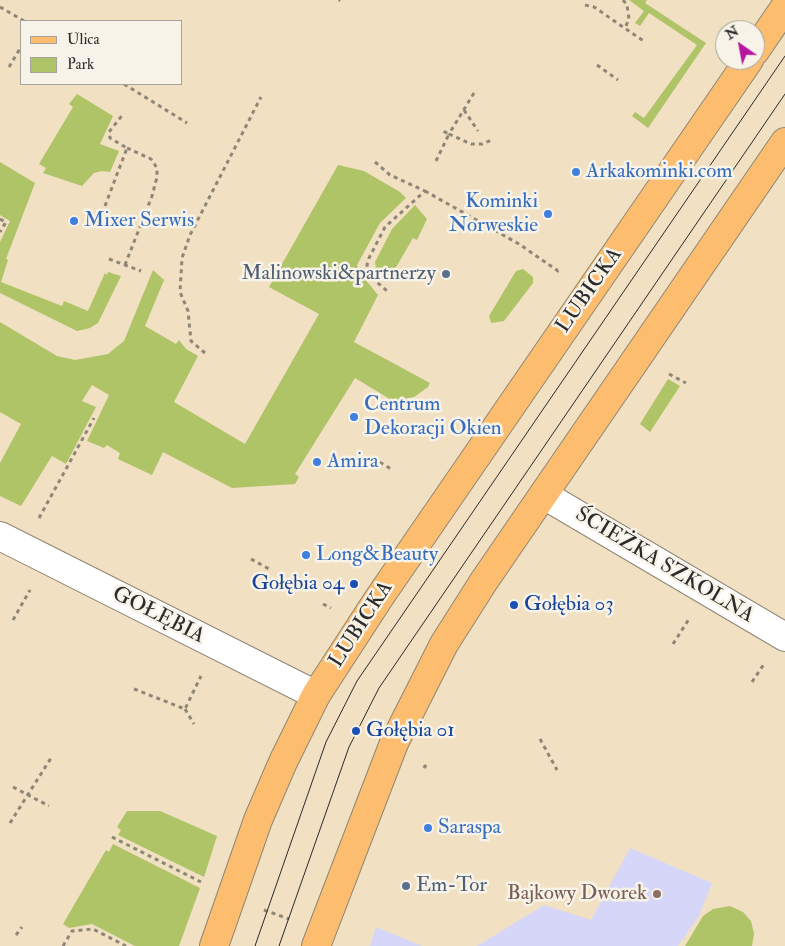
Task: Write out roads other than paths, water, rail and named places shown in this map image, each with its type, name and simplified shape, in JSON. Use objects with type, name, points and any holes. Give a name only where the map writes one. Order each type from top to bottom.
[{"type":"main road","points":[[765,36],[785,7]]},
{"type":"main road","name":"LUBICKA","points":[[214,946],[258,820],[283,762],[316,695],[369,612],[742,70]]},
{"type":"main road","points":[[316,946],[394,743],[421,686],[484,581],[785,142]]},
{"type":"street","name":"ŚCIEŻKA SZKOLNA","points":[[544,495],[785,637]]},
{"type":"street","name":"GOŁĘBIA","points":[[0,536],[316,695]]},
{"type":"tram line","points":[[255,946],[326,742],[357,681],[785,56]]},
{"type":"tram line","points":[[279,946],[349,747],[379,688],[785,94]]},
{"type":"place","name":"Arkakominki.com","points":[[576,172]]},
{"type":"place","name":"Kominki Norweskie","points":[[548,214]]},
{"type":"place","name":"Mixer Serwis","points":[[74,221]]},
{"type":"place","name":"Malinowski&partnerzy","points":[[446,274]]},
{"type":"place","name":"Centrum Dekoracji Okien","points":[[354,417]]},
{"type":"place","name":"Amira","points":[[317,462]]},
{"type":"place","name":"Long&Beauty","points":[[306,555]]},
{"type":"place","name":"Gołębia 04","points":[[354,584]]},
{"type":"place","name":"Gołębia 03","points":[[514,605]]},
{"type":"place","name":"Gołębia 01","points":[[356,731]]},
{"type":"place","name":"Saraspa","points":[[428,828]]},
{"type":"place","name":"Em-Tor","points":[[406,886]]},
{"type":"place","name":"Bajkowy Dworek","points":[[657,894]]}]
